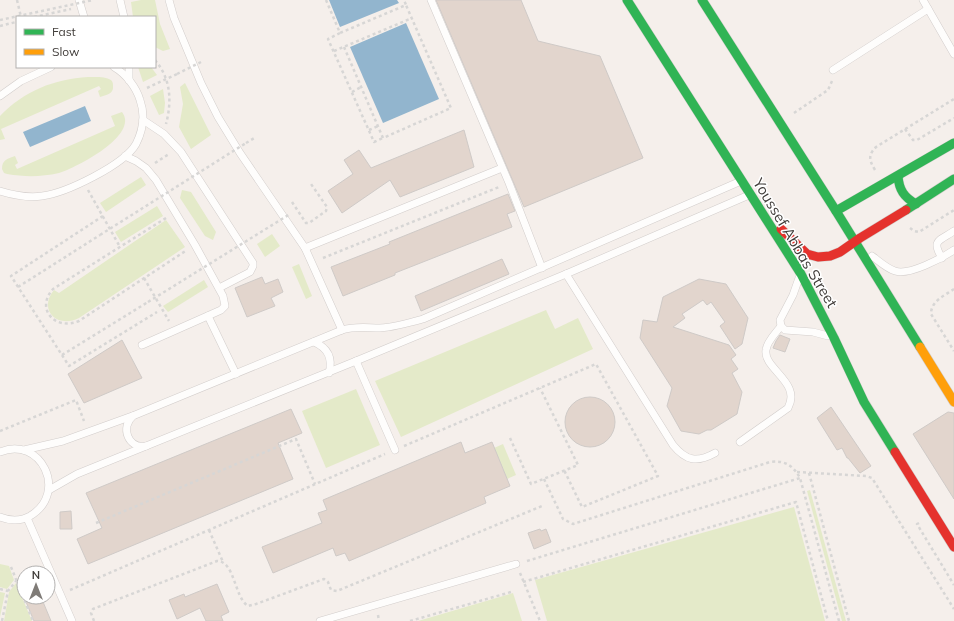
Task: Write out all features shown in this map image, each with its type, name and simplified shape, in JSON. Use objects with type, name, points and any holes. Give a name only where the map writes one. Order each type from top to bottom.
[{"type":"main road","name":"Youssef Abbas Street","points":[[627,0],[801,274],[834,338],[864,402],[954,547]]},
{"type":"main road","points":[[702,0],[836,211],[954,402]]},
{"type":"main road","points":[[836,211],[954,143]]},
{"type":"main road","points":[[898,176],[898,185],[901,194],[916,204]]},
{"type":"main road","points":[[772,228],[781,229],[787,232],[806,254],[816,257],[827,257],[837,254],[954,179]]},
{"type":"lane","points":[[120,0],[124,16]]},
{"type":"lane","points":[[169,0],[174,18],[201,83],[218,117],[240,153],[305,248],[342,330]]},
{"type":"lane","points":[[431,0],[509,183],[542,268]]},
{"type":"lane","points":[[923,0],[954,54]]},
{"type":"lane","points":[[80,3],[84,16]]},
{"type":"lane","points":[[833,70],[928,9]]},
{"type":"lane","points":[[0,96],[21,81],[49,68]]},
{"type":"lane","points":[[0,191],[30,197],[43,196],[83,182],[125,156],[135,145],[140,132],[143,120],[143,109],[137,92],[129,80],[115,68]]},
{"type":"lane","points":[[129,68],[129,80]]},
{"type":"lane","points":[[143,120],[164,134],[187,159],[253,263],[250,272],[219,288]]},
{"type":"lane","points":[[125,156],[146,168],[156,180],[225,299],[225,306],[221,310],[142,345]]},
{"type":"lane","points":[[305,248],[502,168]]},
{"type":"lane","points":[[0,452],[14,449],[24,450],[63,441],[135,415],[342,330],[356,327],[388,327],[423,319],[742,181]]},
{"type":"lane","points":[[49,490],[77,474],[356,362],[566,274],[750,194]]},
{"type":"lane","points":[[942,258],[936,248],[936,245],[939,241],[954,231]]},
{"type":"lane","points":[[855,242],[887,267],[897,272],[909,271],[942,258],[954,250]]},
{"type":"lane","points":[[566,274],[673,445],[681,454],[692,459],[704,459],[715,453]]},
{"type":"lane","points":[[801,274],[793,295],[780,320],[781,326],[786,330],[813,332],[834,338]]},
{"type":"lane","points":[[208,316],[236,374]]},
{"type":"lane","points":[[740,442],[788,408],[792,402],[790,389],[768,360],[765,353],[768,343],[781,326]]},
{"type":"lane","points":[[314,342],[327,350],[331,365],[329,373]]},
{"type":"lane","points":[[356,362],[395,450]]},
{"type":"lane","points":[[135,415],[127,424],[126,431],[128,437],[136,446],[149,446]]},
{"type":"lane","points":[[0,524],[27,518],[35,513],[42,507],[49,490],[49,480],[44,466],[33,455],[24,450]]},
{"type":"lane","points":[[0,517],[16,520]]},
{"type":"lane","points":[[27,518],[72,621]]},
{"type":"lane","points":[[320,621],[516,564]]},
{"type":"path","points":[[17,0],[21,16]]},
{"type":"path","points":[[19,16],[93,0]]},
{"type":"path","points":[[326,0],[340,33]]},
{"type":"path","points":[[404,0],[451,108],[374,142],[328,39],[406,5]]},
{"type":"path","points":[[37,16],[80,3]]},
{"type":"path","points":[[0,20],[16,17]]},
{"type":"path","points":[[334,51],[412,18]]},
{"type":"path","points":[[0,26],[16,22]]},
{"type":"path","points":[[344,47],[383,138]]},
{"type":"path","points":[[156,62],[166,79],[170,92],[170,105],[164,134]]},
{"type":"path","points":[[146,88],[201,62]]},
{"type":"path","points":[[780,123],[828,90],[832,80],[833,70]]},
{"type":"path","points":[[352,92],[361,87]]},
{"type":"path","points":[[884,184],[872,164],[870,158],[871,152],[876,147],[954,99]]},
{"type":"path","points":[[905,129],[913,140],[917,140],[954,118]]},
{"type":"path","points":[[369,130],[378,126]]},
{"type":"path","points":[[18,287],[256,137]]},
{"type":"path","points":[[146,168],[178,148]]},
{"type":"path","points":[[83,182],[120,247]]},
{"type":"path","points":[[325,265],[322,258],[509,183]]},
{"type":"path","points":[[292,202],[306,223],[309,223],[326,211],[327,208],[311,184]]},
{"type":"path","points":[[902,213],[911,228],[914,231],[919,232],[954,210]]},
{"type":"path","points":[[175,212],[53,289],[48,294],[46,301],[46,308],[49,314],[53,320],[60,323],[66,324],[79,321],[195,245]]},
{"type":"path","points":[[62,355],[290,214]]},
{"type":"path","points":[[103,216],[11,276],[69,366],[157,312]]},
{"type":"path","points":[[144,278],[175,330]]},
{"type":"path","points":[[954,289],[935,302],[931,310],[931,314],[954,351]]},
{"type":"path","points":[[60,594],[596,364],[658,476],[582,507],[564,470]]},
{"type":"path","points":[[510,438],[531,484],[578,465],[540,388]]},
{"type":"path","points":[[0,431],[76,400],[88,432]]},
{"type":"path","points":[[96,523],[296,439],[314,484]]},
{"type":"path","points":[[544,479],[561,516],[566,521],[573,524],[770,462],[783,462],[788,464],[797,472],[800,478],[839,621]]},
{"type":"path","points":[[797,472],[866,476],[872,478],[954,609]]},
{"type":"path","points":[[809,473],[849,621]]},
{"type":"path","points":[[540,621],[516,564],[800,478]]},
{"type":"path","points":[[523,582],[796,502],[828,621]]},
{"type":"path","points":[[209,530],[223,563],[228,568],[242,600],[248,606],[324,579],[328,582],[331,590],[334,591],[542,506]]},
{"type":"path","points":[[917,524],[954,584]]},
{"type":"path","points":[[94,621],[92,611],[97,607],[217,561],[223,563]]},
{"type":"path","points":[[2,621],[8,591],[16,580],[11,567]]},
{"type":"path","points":[[0,589],[8,591]]},
{"type":"path","points":[[410,621],[511,592]]},
{"type":"path","points":[[26,605],[33,621]]},
{"type":"green space","points":[[155,0],[160,24],[170,49],[163,51],[156,48],[156,16],[133,16],[131,2]]},
{"type":"green space","points":[[138,68],[152,68],[157,75],[143,82]]},
{"type":"green space","points":[[103,77],[111,80],[113,84],[112,91],[109,94],[100,97],[98,91],[101,89],[99,86],[1,129],[5,139],[0,140],[0,116],[9,107],[29,93],[40,88],[63,80]]},
{"type":"green space","points":[[185,83],[211,135],[191,149],[179,127],[183,104],[180,87]]},
{"type":"green space","points":[[163,89],[165,103],[164,113],[159,115],[150,96]]},
{"type":"green space","points":[[122,112],[125,121],[122,131],[104,149],[79,165],[59,173],[39,176],[7,174],[4,173],[2,169],[4,162],[12,157],[15,156],[18,163],[15,165],[17,169],[115,126],[111,116]]},
{"type":"green space","points":[[141,177],[146,185],[106,212],[100,203]]},
{"type":"green space","points":[[182,190],[191,192],[216,232],[213,240],[205,236],[180,198]]},
{"type":"green space","points":[[157,206],[163,216],[121,242],[115,232]]},
{"type":"green space","points":[[166,220],[185,247],[79,318],[71,321],[63,321],[52,315],[48,304],[54,290],[59,293]]},
{"type":"green space","points":[[272,234],[280,246],[265,257],[257,244]]},
{"type":"green space","points":[[299,264],[312,296],[306,299],[292,267]]},
{"type":"green space","points":[[204,280],[208,287],[168,312],[163,306]]},
{"type":"green space","points":[[546,310],[555,329],[578,318],[593,349],[401,437],[375,381]]},
{"type":"green space","points":[[356,389],[380,445],[326,468],[302,411]]},
{"type":"green space","points":[[503,444],[516,475],[507,479],[494,448]]},
{"type":"green space","points":[[810,490],[846,621],[842,621],[807,491]]},
{"type":"green space","points":[[794,507],[825,621],[547,621],[535,580]]},
{"type":"green space","points":[[0,564],[9,566],[14,580],[7,589],[0,587]]},
{"type":"green space","points":[[16,583],[16,605],[25,605],[32,621],[4,621],[9,592]]},
{"type":"green space","points":[[0,592],[5,593],[0,617]]},
{"type":"green space","points":[[513,593],[522,621],[418,621]]},
{"type":"water","points":[[329,0],[397,0],[399,3],[340,27]]},
{"type":"water","points":[[406,23],[439,99],[383,123],[350,47]]},
{"type":"water","points":[[85,106],[91,121],[30,147],[23,132]]},
{"type":"building","points":[[436,0],[521,0],[538,41],[600,56],[643,158],[524,207]]},
{"type":"building","points":[[464,130],[474,167],[400,197],[390,180],[342,213],[328,191],[353,174],[344,160],[359,150],[371,168]]},
{"type":"building","points":[[508,194],[515,211],[507,214],[512,227],[395,273],[395,275],[343,296],[331,267],[390,244],[389,242]]},
{"type":"building","points":[[502,259],[509,274],[421,311],[415,296]]},
{"type":"building","points":[[262,277],[265,284],[278,279],[283,292],[271,298],[275,306],[247,317],[235,288]]},
{"type":"building","points":[[699,279],[726,284],[748,318],[742,344],[735,349],[720,326],[725,322],[711,302],[707,305],[703,300],[682,314],[685,318],[673,327],[729,345],[736,355],[731,359],[738,369],[732,373],[742,392],[737,414],[711,430],[707,430],[699,434],[681,431],[667,406],[672,388],[640,338],[643,320],[657,322],[663,297]]},
{"type":"building","points":[[780,335],[790,339],[785,352],[773,348]]},
{"type":"building","points":[[122,340],[142,378],[84,403],[68,374]]},
{"type":"building","points":[[590,397],[599,399],[608,404],[613,413],[615,422],[613,431],[608,440],[599,445],[590,447],[581,445],[572,440],[567,431],[565,422],[567,413],[572,404],[581,399]]},
{"type":"building","points":[[831,407],[871,466],[860,473],[847,458],[842,448],[837,450],[817,418]]},
{"type":"building","points":[[291,409],[302,433],[278,443],[293,479],[88,564],[77,539],[102,528],[86,493]]},
{"type":"building","points":[[948,412],[954,413],[954,499],[913,434]]},
{"type":"building","points":[[461,442],[465,453],[492,442],[510,486],[484,497],[486,503],[349,561],[345,553],[336,556],[333,548],[273,573],[262,547],[322,523],[318,513],[327,510],[323,500]]},
{"type":"building","points":[[71,511],[72,529],[60,529],[60,512]]},
{"type":"building","points":[[540,529],[541,531],[546,529],[551,542],[534,549],[528,533]]},
{"type":"building","points":[[217,584],[229,612],[221,616],[223,621],[206,621],[200,608],[177,619],[169,600],[184,594],[185,597]]},
{"type":"building","points":[[27,605],[44,605],[51,621],[34,621]]},
{"type":"traffic: fast","points":[[627,0],[801,274],[834,338],[864,402],[895,452]]},
{"type":"traffic: fast","points":[[702,0],[836,211],[920,347]]},
{"type":"traffic: fast","points":[[836,211],[954,143]]},
{"type":"traffic: fast","points":[[898,176],[903,193],[908,199],[916,204]]},
{"type":"traffic: fast","points":[[906,210],[954,179]]},
{"type":"traffic: slow","points":[[920,347],[954,402]]},
{"type":"traffic: jam","points":[[781,229],[807,254],[818,257],[830,256],[840,252],[906,210]]},
{"type":"traffic: jam","points":[[895,452],[954,547]]}]
